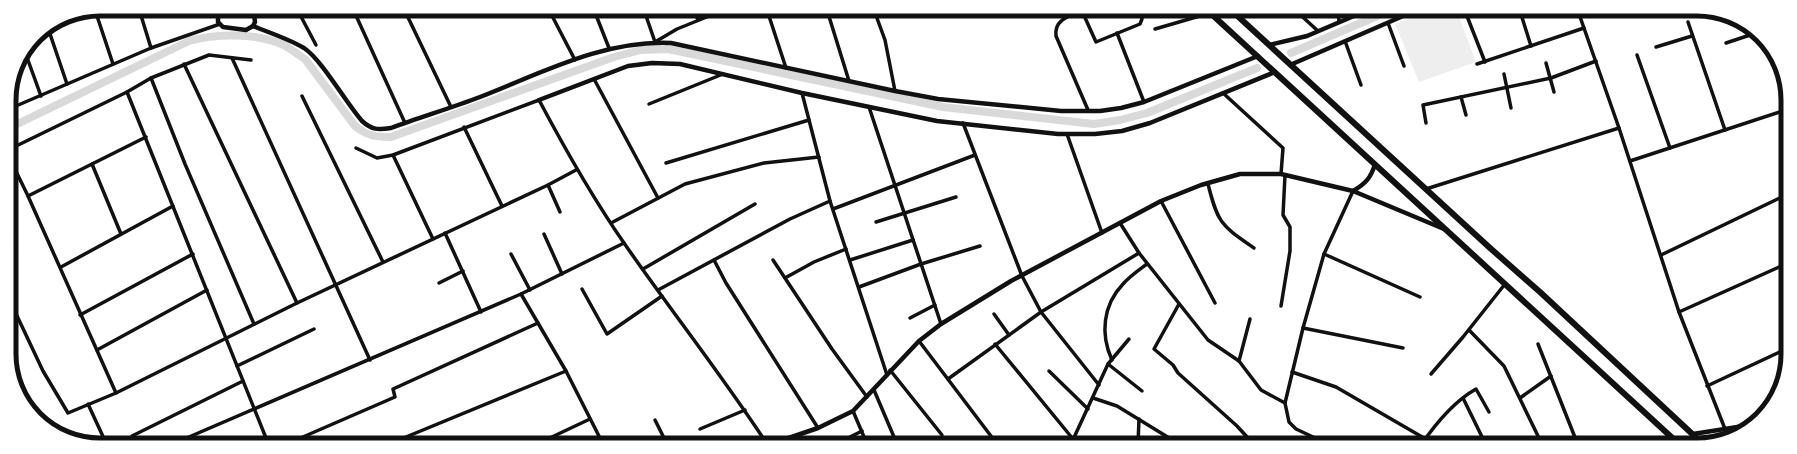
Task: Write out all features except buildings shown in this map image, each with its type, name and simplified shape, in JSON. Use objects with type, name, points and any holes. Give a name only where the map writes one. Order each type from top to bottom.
[{"type":"main road","points":[[1215,16],[1374,164],[1673,438]]},
{"type":"main road","points":[[1237,16],[1425,189],[1540,292],[1696,438]]},
{"type":"street","points":[[97,16],[113,64]]},
{"type":"street","points":[[141,16],[151,48]]},
{"type":"street","points":[[218,16],[220,24],[223,27],[246,30],[253,26],[256,18],[255,16]]},
{"type":"street","points":[[301,16],[316,45]]},
{"type":"street","points":[[356,16],[405,123]]},
{"type":"street","points":[[407,16],[451,107]]},
{"type":"street","points":[[552,16],[574,60]]},
{"type":"street","points":[[596,16],[609,48]]},
{"type":"street","points":[[646,16],[655,42]]},
{"type":"street","points":[[696,16],[698,20]]},
{"type":"street","points":[[655,42],[677,28],[708,16]]},
{"type":"street","points":[[769,16],[786,68]]},
{"type":"street","points":[[829,16],[849,81]]},
{"type":"street","points":[[876,16],[885,40],[895,92]]},
{"type":"street","points":[[1070,16],[1057,24],[1055,29],[1056,36],[1088,110]]},
{"type":"street","points":[[1085,16],[1096,42],[1140,24],[1141,16]]},
{"type":"street","points":[[1154,29],[1194,16]]},
{"type":"street","points":[[1302,16],[1318,31]]},
{"type":"street","points":[[1338,16],[1339,22]]},
{"type":"street","points":[[1269,46],[1318,31],[1354,16]]},
{"type":"street","points":[[1290,65],[1404,16]]},
{"type":"street","points":[[1467,16],[1485,62]]},
{"type":"street","points":[[1522,16],[1531,46]]},
{"type":"street","points":[[1580,16],[1619,128],[1679,312],[1725,429]]},
{"type":"street","points":[[1688,22],[1725,130]]},
{"type":"street","points":[[1388,23],[1404,66]]},
{"type":"street","points":[[16,106],[151,48],[220,24]]},
{"type":"street","points":[[253,26],[305,49],[315,59],[348,105],[368,127],[377,130],[391,128],[451,107],[609,48],[655,42],[692,46],[895,92],[938,99],[1046,110],[1121,108],[1144,102],[1258,56]]},
{"type":"street","points":[[1478,64],[1584,28]]},
{"type":"street","points":[[50,33],[67,84]]},
{"type":"street","points":[[1117,34],[1144,102]]},
{"type":"street","points":[[1726,43],[1750,35]]},
{"type":"street","points":[[1656,47],[1692,36]]},
{"type":"street","points":[[1345,41],[1361,85]]},
{"type":"street","points":[[16,147],[127,92],[151,78],[184,64],[209,55],[251,60]]},
{"type":"street","points":[[1637,55],[1670,148]]},
{"type":"street","points":[[232,58],[370,360]]},
{"type":"street","points":[[27,59],[41,96]]},
{"type":"street","points":[[1426,123],[1423,105],[1551,78],[1596,61]]},
{"type":"street","points":[[356,148],[377,158],[393,155],[594,78],[628,66],[652,63],[680,64],[802,93],[938,121],[1067,134],[1095,134],[1122,131],[1150,123],[1275,72]]},
{"type":"street","points":[[1546,63],[1554,92]]},
{"type":"street","points":[[184,64],[297,303]]},
{"type":"street","points":[[649,104],[723,74]]},
{"type":"street","points":[[1504,74],[1511,108]]},
{"type":"street","points":[[151,78],[185,164],[254,324]]},
{"type":"street","points":[[594,78],[658,198]]},
{"type":"street","points":[[127,92],[266,438]]},
{"type":"street","points":[[802,93],[830,201],[887,375]]},
{"type":"street","points":[[1223,93],[1283,148],[1283,215],[1290,227],[1290,251],[1281,306]]},
{"type":"street","points":[[302,96],[383,262]]},
{"type":"street","points":[[1461,97],[1466,115]]},
{"type":"street","points":[[539,100],[576,170],[624,243],[745,410],[763,438]]},
{"type":"street","points":[[869,107],[941,324]]},
{"type":"street","points":[[1630,161],[1781,112]]},
{"type":"street","points":[[666,163],[809,120]]},
{"type":"street","points":[[963,124],[1022,276],[1041,312],[1098,385]]},
{"type":"street","points":[[464,127],[502,206]]},
{"type":"street","points":[[1425,189],[1619,128]]},
{"type":"street","points":[[1067,134],[1102,233]]},
{"type":"street","points":[[28,196],[146,137]]},
{"type":"street","points":[[393,155],[433,239]]},
{"type":"street","points":[[833,209],[975,155]]},
{"type":"street","points":[[611,223],[685,184],[764,163],[819,157]]},
{"type":"street","points":[[92,164],[120,234]]},
{"type":"street","points":[[1315,438],[1296,429],[1289,422],[1285,403],[1303,328],[1324,254],[1353,190],[1365,184],[1372,174],[1374,164]]},
{"type":"street","points":[[16,313],[43,371],[68,413],[116,393],[297,303],[548,185],[576,170]]},
{"type":"street","points":[[16,171],[116,393]]},
{"type":"street","points":[[789,438],[818,428],[854,411],[868,398],[890,370],[919,341],[941,324],[1022,276],[1120,223],[1162,201],[1208,184],[1240,174],[1283,175],[1353,190],[1446,230]]},
{"type":"street","points":[[1208,184],[1218,219],[1226,228],[1254,248]]},
{"type":"street","points":[[548,185],[560,212]]},
{"type":"street","points":[[876,222],[956,196]]},
{"type":"street","points":[[1661,255],[1781,198]]},
{"type":"street","points":[[658,290],[790,219],[830,201]]},
{"type":"street","points":[[1162,201],[1215,303]]},
{"type":"street","points":[[643,269],[755,204]]},
{"type":"street","points":[[60,267],[173,206]]},
{"type":"street","points":[[1120,223],[1147,264],[1208,340],[1239,361],[1261,390],[1285,403]]},
{"type":"street","points":[[446,233],[481,312]]},
{"type":"street","points":[[544,234],[562,274]]},
{"type":"street","points":[[850,260],[913,240]]},
{"type":"street","points":[[187,438],[481,312],[530,290],[624,243]]},
{"type":"street","points":[[858,287],[921,264],[980,246]]},
{"type":"street","points":[[785,278],[814,262],[846,249]]},
{"type":"street","points":[[948,379],[1041,312],[1139,253]]},
{"type":"street","points":[[80,315],[193,254]]},
{"type":"street","points":[[511,254],[530,290]]},
{"type":"street","points":[[1324,254],[1420,297]]},
{"type":"street","points":[[714,260],[726,283],[818,428]]},
{"type":"street","points":[[772,260],[832,349],[868,398]]},
{"type":"street","points":[[1112,360],[1107,348],[1104,331],[1106,314],[1116,292],[1124,283],[1147,264]]},
{"type":"street","points":[[1679,312],[1781,266]]},
{"type":"street","points":[[439,282],[463,272]]},
{"type":"street","points":[[1431,374],[1469,330],[1505,284]]},
{"type":"street","points":[[582,289],[607,334],[662,296]]},
{"type":"street","points":[[97,350],[207,290]]},
{"type":"street","points":[[521,294],[566,371],[600,438]]},
{"type":"street","points":[[1179,304],[1154,349],[1173,364],[1178,373],[1237,426],[1248,438]]},
{"type":"street","points":[[910,318],[935,306]]},
{"type":"street","points":[[994,314],[1009,335]]},
{"type":"street","points":[[1239,361],[1250,319]]},
{"type":"street","points":[[301,438],[395,398],[393,389],[538,323]]},
{"type":"street","points":[[1303,328],[1403,348]]},
{"type":"street","points":[[237,366],[314,329]]},
{"type":"street","points":[[1469,330],[1504,366],[1539,438]]},
{"type":"street","points":[[1074,438],[1108,364],[1129,339]]},
{"type":"street","points":[[919,341],[992,438]]},
{"type":"street","points":[[995,344],[1073,438]]},
{"type":"street","points":[[1538,344],[1575,438]]},
{"type":"street","points":[[1707,386],[1781,351]]},
{"type":"street","points":[[1108,364],[1142,391]]},
{"type":"street","points":[[890,370],[942,435]]},
{"type":"street","points":[[404,438],[566,371]]},
{"type":"street","points":[[1049,371],[1088,409]]},
{"type":"street","points":[[1292,372],[1336,387],[1423,438]]},
{"type":"street","points":[[1520,398],[1551,376]]},
{"type":"street","points":[[132,436],[243,381]]},
{"type":"street","points":[[1426,438],[1441,417],[1462,398],[1476,389],[1489,412]]},
{"type":"street","points":[[874,390],[894,438]]},
{"type":"street","points":[[1093,398],[1117,406],[1169,438]]},
{"type":"street","points":[[1462,398],[1482,438]]},
{"type":"street","points":[[88,404],[104,438]]},
{"type":"street","points":[[700,430],[745,410]]},
{"type":"street","points":[[854,411],[865,438]]},
{"type":"street","points":[[550,438],[590,419]]},
{"type":"street","points":[[1138,438],[1139,419]]},
{"type":"street","points":[[655,420],[665,438]]},
{"type":"street","points":[[1692,434],[1739,427]]},
{"type":"street","points":[[848,438],[862,431]]},
{"type":"shaded area","points":[[1414,16],[1459,16],[1476,62],[1419,82],[1395,24]]},
{"type":"waterway","points":[[1291,53],[1377,16]]},
{"type":"waterway","points":[[16,125],[189,41],[200,38],[224,36],[249,36],[284,45],[305,59],[355,126],[368,134],[386,137],[391,137],[614,57],[641,50],[668,49],[943,107],[1094,124],[1120,120],[1147,113],[1257,68]]}]
